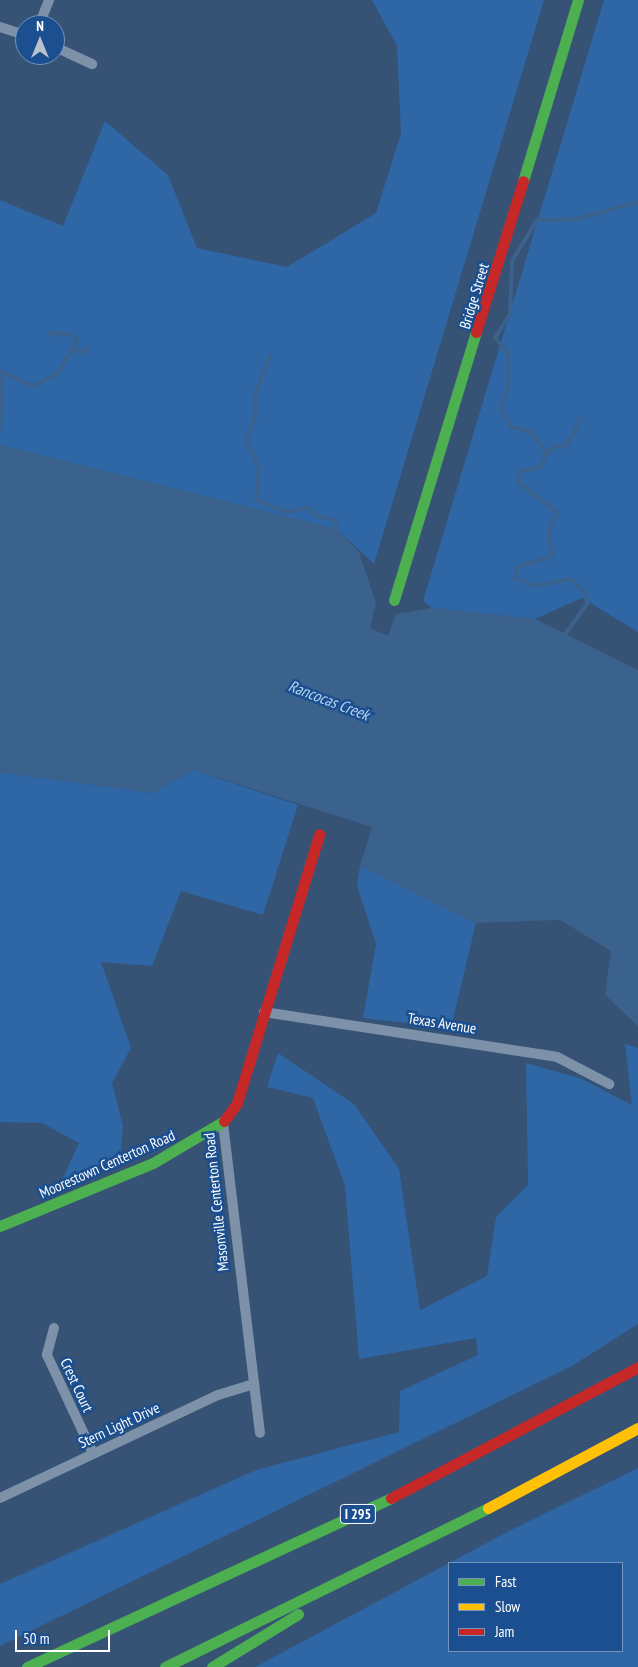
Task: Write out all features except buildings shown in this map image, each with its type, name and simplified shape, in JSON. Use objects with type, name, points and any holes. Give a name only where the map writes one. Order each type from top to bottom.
[{"type":"main road","name":"Bridge Street","points":[[394,600],[578,0]]},
{"type":"main road","name":"Masonville Centerton Road","points":[[223,1123],[237,1103],[319,834]]},
{"type":"main road","name":"Moorestown Centerton Road","points":[[0,1226],[153,1163],[223,1123]]},
{"type":"main road","name":"I 295","points":[[27,1667],[399,1494],[638,1367]]},
{"type":"main road","points":[[165,1667],[392,1557],[638,1428]]},
{"type":"main road","points":[[212,1667],[392,1557]]},
{"type":"main road","points":[[13,1667],[71,1646]]},
{"type":"street","points":[[43,15],[50,0]]},
{"type":"street","points":[[0,27],[15,32]]},
{"type":"street","points":[[65,52],[92,64]]},
{"type":"street","name":"Texas Avenue","points":[[264,1012],[557,1056],[609,1084]]},
{"type":"street","name":"Masonville Centerton Road","points":[[223,1123],[260,1433]]},
{"type":"street","name":"Crest Court","points":[[54,1328],[48,1342],[48,1361],[93,1454]]},
{"type":"street","name":"Stern Light Drive","points":[[0,1498],[218,1396],[254,1384]]},
{"type":"shaded area","points":[[372,0],[544,0],[374,564],[336,529],[0,445],[0,200],[63,226],[105,121],[168,175],[197,248],[287,267],[376,213],[401,133],[397,46]]},
{"type":"shaded area","points":[[604,0],[638,0],[638,632],[582,598],[535,619],[432,608],[423,601]]},
{"type":"shaded area","points":[[193,770],[298,805],[263,915],[181,891],[152,966],[101,962],[131,1048],[112,1083],[123,1126],[120,1160],[62,1180],[79,1143],[42,1123],[0,1122],[0,772],[152,793]]},
{"type":"shaded area","points":[[360,866],[476,923],[451,1028],[363,1018],[376,944],[357,886]]},
{"type":"shaded area","points":[[625,1044],[638,1048],[638,1324],[572,1366],[0,1646],[0,1584],[256,1470],[399,1432],[400,1391],[478,1355],[476,1338],[359,1359],[345,1186],[313,1098],[267,1087],[278,1053],[354,1104],[399,1169],[420,1310],[487,1276],[496,1217],[528,1185],[526,1063],[582,1079],[632,1105]]},
{"type":"shaded area","points":[[638,1468],[638,1667],[255,1667],[448,1564],[448,1652],[623,1652],[623,1562],[451,1562],[507,1532]]},
{"type":"water","name":"Rancocas Creek","points":[[0,445],[336,529],[359,552],[376,603],[370,628],[388,636],[396,614],[432,608],[535,619],[638,670],[638,1026],[605,995],[611,951],[560,920],[476,923],[360,866],[372,827],[193,770],[152,793],[0,772]]},
{"type":"waterway","points":[[563,637],[587,604],[586,594],[571,579],[536,586],[515,578],[518,567],[552,556],[549,530],[557,512],[518,482],[519,472],[540,467],[547,454],[531,432],[511,427],[500,408],[507,391],[508,353],[495,338],[510,314],[512,261],[537,220],[576,219],[638,202]]},
{"type":"waterway","points":[[0,371],[33,386],[58,373],[77,341],[73,335],[50,333]]},
{"type":"waterway","points":[[75,350],[84,352],[87,347]]},
{"type":"waterway","points":[[270,356],[255,395],[255,417],[246,441],[259,468],[256,500],[287,512],[308,507],[316,516],[335,520],[337,534]]},
{"type":"waterway","points":[[0,430],[3,372]]},
{"type":"waterway","points":[[547,454],[554,447],[567,445],[581,419]]},
{"type":"traffic: fast","points":[[523,181],[578,0]]},
{"type":"traffic: fast","points":[[394,600],[476,332]]},
{"type":"traffic: fast","points":[[0,1226],[153,1163],[224,1121]]},
{"type":"traffic: fast","points":[[27,1667],[391,1498]]},
{"type":"traffic: fast","points":[[165,1667],[488,1508]]},
{"type":"traffic: fast","points":[[212,1667],[298,1614]]},
{"type":"traffic: slow","points":[[488,1508],[638,1428]]},
{"type":"traffic: jam","points":[[476,332],[523,181]]},
{"type":"traffic: jam","points":[[224,1121],[237,1103],[319,834]]},
{"type":"traffic: jam","points":[[391,1498],[638,1367]]}]
